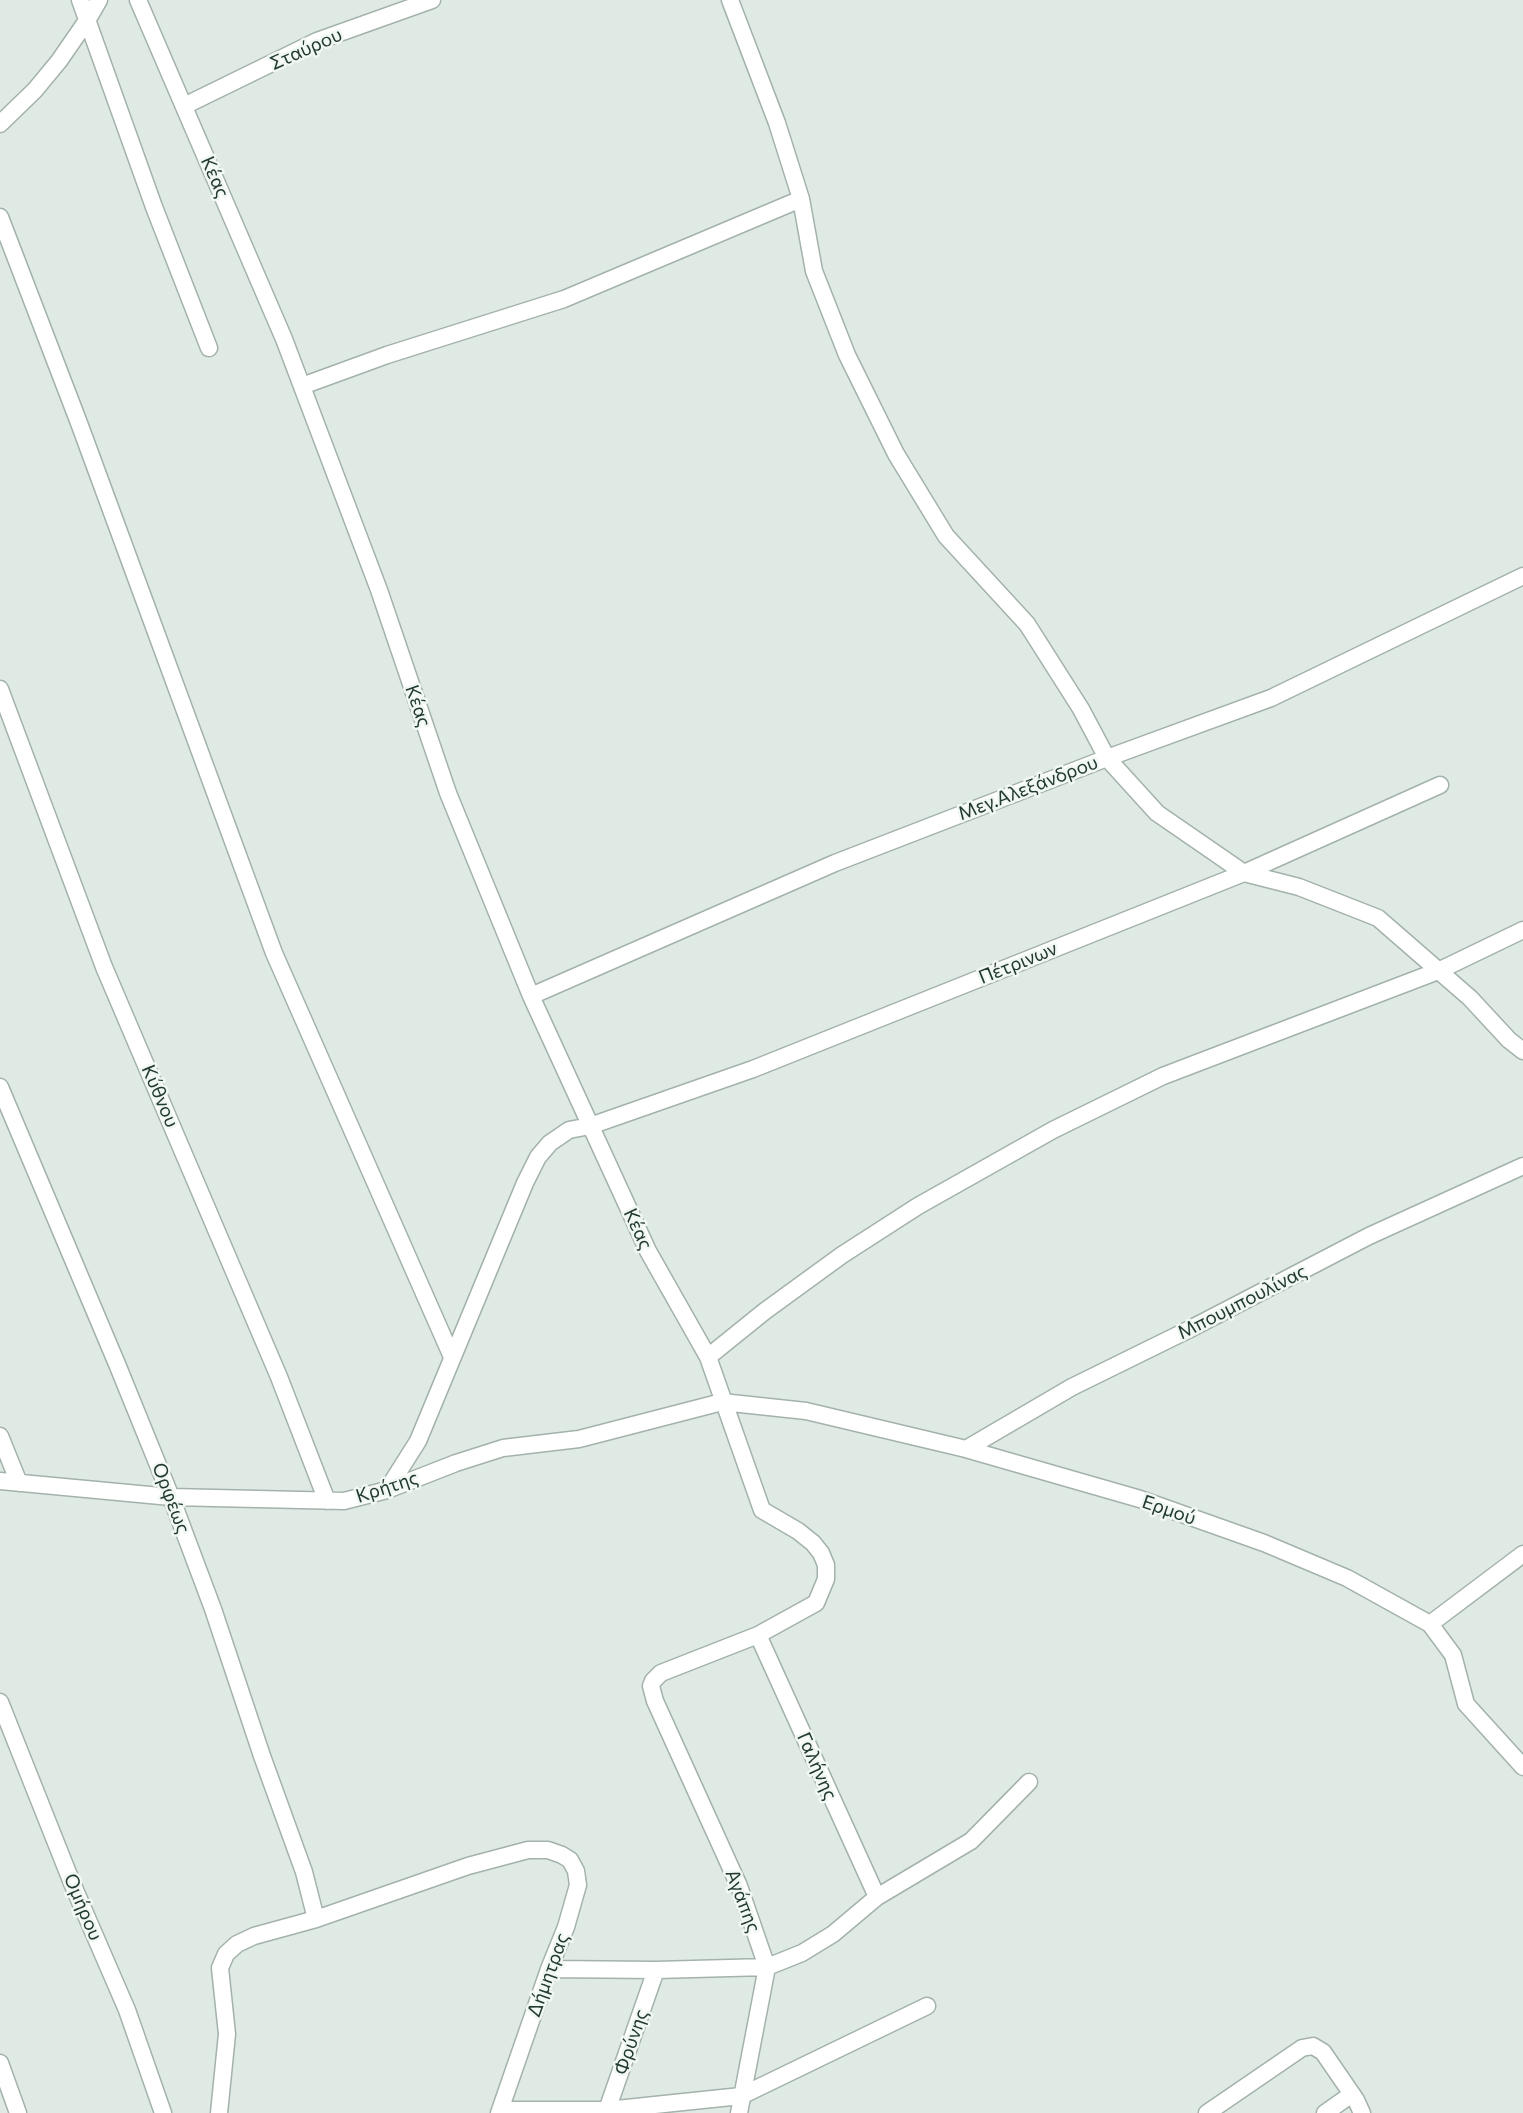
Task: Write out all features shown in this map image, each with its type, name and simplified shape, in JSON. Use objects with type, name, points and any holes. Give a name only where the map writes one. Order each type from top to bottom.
[{"type":"street","points":[[80,0],[154,207],[209,348]]},
{"type":"street","points":[[0,124],[35,90],[59,61],[99,0]]},
{"type":"street","name":"Κέας","points":[[138,0],[302,386],[379,590],[448,793],[531,996],[648,1251],[708,1357],[762,1510],[813,1543],[826,1565],[826,1579],[816,1603],[758,1635],[661,1673],[653,1681],[655,1701]]},
{"type":"street","name":"Σταύρου","points":[[184,106],[317,41],[432,0]]},
{"type":"street","points":[[730,0],[777,123],[801,200],[814,271],[846,355],[896,454],[946,536],[1027,624],[1081,709],[1107,758],[1157,813],[1244,873],[1299,887],[1378,918],[1470,999],[1523,1051]]},
{"type":"street","points":[[302,386],[387,355],[564,299],[801,200]]},
{"type":"street","points":[[0,217],[89,449],[274,953],[452,1357]]},
{"type":"street","name":"Μεγ.Αλεξάνδρου","points":[[531,996],[835,863],[1271,698],[1523,576]]},
{"type":"street","name":"Κύθνου","points":[[0,689],[104,967],[268,1352],[327,1501]]},
{"type":"street","name":"Πέτρινων","points":[[387,1490],[418,1441],[538,1157],[550,1143],[569,1130],[590,1126],[753,1069],[1244,873],[1440,785]]},
{"type":"street","points":[[708,1357],[842,1255],[918,1206],[1053,1130],[1163,1076],[1438,971],[1523,930]]},
{"type":"street","name":"Ορφέως","points":[[0,1087],[171,1497],[213,1609],[304,1872],[316,1919]]},
{"type":"street","name":"Μπουμπουλίνας","points":[[965,1448],[1072,1387],[1368,1237],[1523,1166]]},
{"type":"street","name":"Κρήτης","points":[[0,1481],[171,1497],[344,1501],[387,1490],[503,1448],[579,1439],[722,1402]]},
{"type":"street","name":"Ερμού","points":[[722,1402],[806,1411],[965,1448],[1140,1499],[1264,1543],[1347,1578],[1430,1624],[1453,1655],[1466,1704],[1522,1764]]},
{"type":"street","points":[[0,1436],[19,1483]]},
{"type":"street","points":[[1430,1624],[1523,1554]]},
{"type":"street","name":"Γαλήνης","points":[[758,1635],[877,1897]]},
{"type":"street","name":"Αγάπης","points":[[655,1701],[739,1886],[767,1967]]},
{"type":"street","name":"Ομήρου","points":[[0,1702],[72,1883],[127,2010],[163,2113]]},
{"type":"street","points":[[549,1969],[767,1967],[802,1953],[833,1934],[877,1897],[971,1841],[1029,1782]]},
{"type":"street","name":"Δήμητρας","points":[[316,1919],[468,1866],[528,1850],[548,1850],[562,1854],[570,1860],[576,1871],[578,1885],[566,1927],[500,2111]]},
{"type":"street","points":[[219,2113],[227,2034],[220,1968],[226,1954],[236,1944],[254,1936],[316,1919]]},
{"type":"street","points":[[739,2113],[767,1967]]},
{"type":"street","name":"Φρύνης","points":[[607,2111],[656,1970]]},
{"type":"street","points":[[500,2111],[607,2111],[741,2096],[927,2006]]},
{"type":"street","points":[[1207,2113],[1307,2046],[1319,2048],[1352,2094],[1362,2113]]},
{"type":"street","points":[[0,2063],[18,2113]]},
{"type":"street","points":[[1325,2113],[1352,2094]]}]
